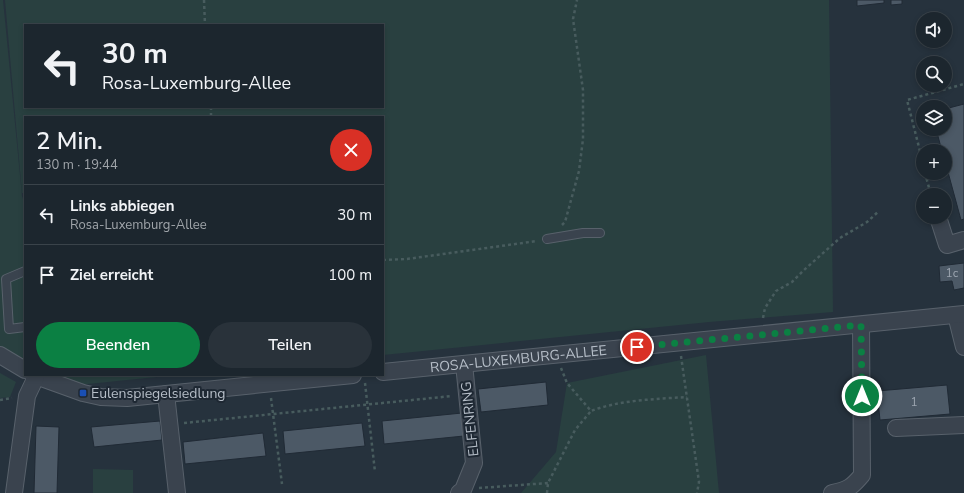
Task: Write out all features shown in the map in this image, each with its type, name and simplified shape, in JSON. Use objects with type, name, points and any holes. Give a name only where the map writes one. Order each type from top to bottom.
[{"type":"street","points":[[940,224],[947,245],[964,240]]},
{"type":"street","name":"ROSA-LUXEMBURG-ALLEE","points":[[384,372],[960,315]]},
{"type":"street","points":[[960,315],[964,347]]},
{"type":"street","points":[[832,493],[844,491],[854,485],[862,474],[861,325]]},
{"type":"street","points":[[0,354],[24,369]]},
{"type":"street","name":"ELFENRING","points":[[461,491],[474,463],[464,364]]},
{"type":"street","points":[[14,493],[31,376]]},
{"type":"street","points":[[36,376],[83,394],[101,397],[127,398],[269,383],[359,378]]},
{"type":"street","points":[[166,394],[177,493]]},
{"type":"street","points":[[896,428],[964,425]]},
{"type":"lane","points":[[547,239],[583,233],[600,233]]},
{"type":"lane","points":[[24,271],[6,279],[9,329],[24,327]]},
{"type":"path","points":[[204,0],[205,24]]},
{"type":"path","points":[[384,260],[407,259],[547,239],[565,222],[579,172],[582,139],[583,90],[573,19],[577,0]]},
{"type":"path","points":[[918,144],[907,100],[964,84]]},
{"type":"path","points":[[761,335],[765,308],[776,291],[792,282],[840,238],[867,222],[879,211]]},
{"type":"path","points":[[680,352],[698,482],[697,493]]},
{"type":"path","points":[[560,364],[567,383],[591,412]]},
{"type":"path","points":[[359,378],[368,405],[375,472]]},
{"type":"path","points":[[269,383],[282,484]]},
{"type":"path","points":[[170,425],[468,394]]},
{"type":"path","points":[[547,493],[548,483],[575,430],[591,412],[603,406],[687,397]]},
{"type":"path","points":[[461,491],[548,483]]},
{"type":"green space","points":[[0,0],[3,0],[22,196],[24,202],[24,362],[0,346]]},
{"type":"green space","points":[[5,0],[829,0],[833,312],[709,322],[384,355],[384,116],[24,116],[24,193],[22,193]]},
{"type":"green space","points":[[706,355],[719,493],[521,493],[556,452],[567,383]]},
{"type":"green space","points":[[0,373],[16,382],[10,397],[0,398]]},
{"type":"green space","points":[[56,376],[166,376],[78,385]]},
{"type":"green space","points":[[93,469],[133,470],[133,493],[93,493]]},
{"type":"building","points":[[857,0],[884,0],[884,3],[857,6]]},
{"type":"building","points":[[891,0],[902,0],[902,4],[891,5]]},
{"type":"building","points":[[964,104],[964,219],[961,220],[950,180],[952,180],[952,144],[940,144],[938,136],[952,136],[952,107]]},
{"type":"building","points":[[964,263],[964,288],[954,290],[952,281],[940,282],[939,266]]},
{"type":"building","points":[[546,382],[548,405],[481,412],[478,389]]},
{"type":"building","points":[[947,385],[950,414],[880,420],[877,391]]},
{"type":"building","points":[[462,413],[464,436],[384,444],[382,421]]},
{"type":"building","points":[[160,421],[162,440],[94,447],[91,427]]},
{"type":"building","points":[[362,423],[365,446],[285,454],[283,431]]},
{"type":"building","points":[[36,426],[59,427],[57,493],[34,493]]},
{"type":"building","points":[[263,433],[266,456],[185,464],[183,442]]},
{"type":"place","name":"Eulenspiegelsiedlung","points":[[83,393]]},
{"type":"route","points":[[637,347],[861,325],[862,396]]}]
